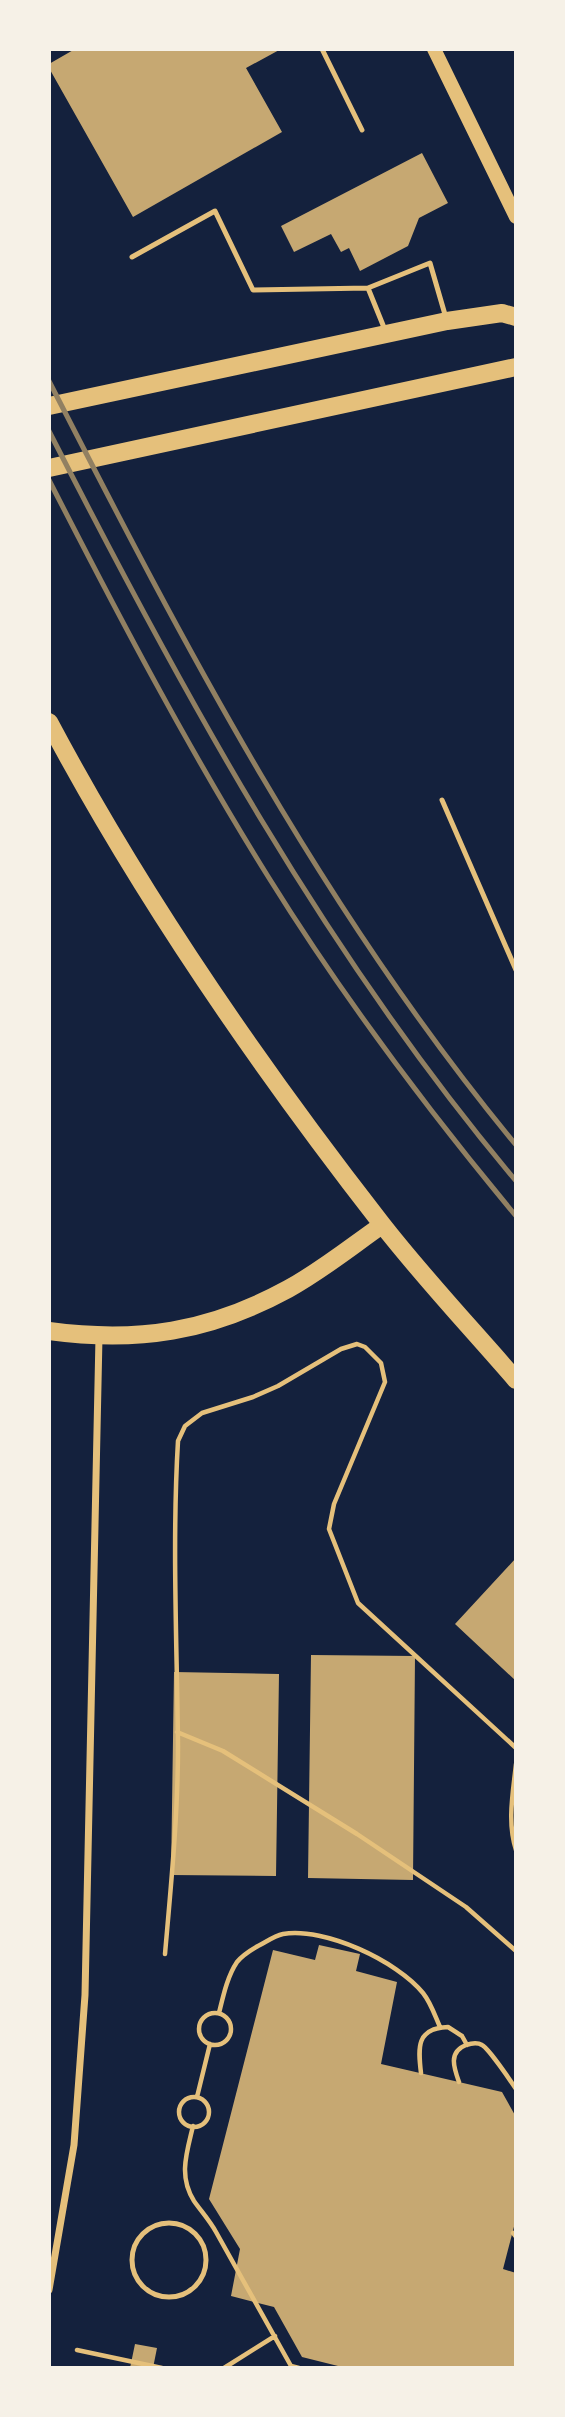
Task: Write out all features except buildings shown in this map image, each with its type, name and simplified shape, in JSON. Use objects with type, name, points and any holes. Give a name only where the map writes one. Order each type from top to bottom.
[{"type":"main road","points":[[434,49],[516,216]]},
{"type":"main road","points":[[49,406],[447,321],[502,313],[516,317]]},
{"type":"main road","points":[[49,468],[516,367]]},
{"type":"main road","points":[[49,722],[144,887],[246,1043],[382,1225],[516,1380]]},
{"type":"main road","points":[[49,1331],[99,1337],[168,1333],[240,1313],[291,1287],[382,1225]]},
{"type":"street","points":[[49,2290],[74,2145],[85,1995],[99,1337]]},
{"type":"lane","points":[[322,49],[362,130]]},
{"type":"lane","points":[[132,257],[215,211],[253,290],[368,288],[430,263],[447,321]]},
{"type":"lane","points":[[368,288],[386,334]]},
{"type":"lane","points":[[442,800],[516,970]]},
{"type":"lane","points":[[172,2222],[186,2226],[197,2236],[204,2248],[206,2263],[202,2277],[193,2288],[180,2295],[166,2297],[152,2293],[140,2283],[133,2271],[132,2256],[136,2242],[145,2231],[158,2224],[172,2222]]},
{"type":"path","points":[[165,1954],[175,1830],[178,1441],[185,1426],[202,1413],[278,1386],[341,1349],[357,1344],[365,1347],[381,1363],[386,1382],[334,1504],[329,1529],[358,1603],[516,1748]]},
{"type":"path","points":[[176,1732],[223,1751],[366,1840],[466,1907],[516,1951]]},
{"type":"path","points":[[516,1764],[511,1812],[512,1837],[516,1850]]},
{"type":"path","points":[[219,2013],[225,1990],[238,1962],[251,1950],[281,1934],[305,1934],[359,1950],[401,1972],[423,1993],[440,2027]]},
{"type":"path","points":[[219,2013],[229,2022],[231,2032],[225,2041],[216,2045],[200,2033],[201,2022],[208,2015],[219,2013]]},
{"type":"path","points":[[421,2073],[419,2048],[422,2036],[429,2031],[448,2027],[463,2036],[467,2045]]},
{"type":"path","points":[[197,2097],[211,2043]]},
{"type":"path","points":[[459,2082],[453,2067],[453,2056],[462,2046],[474,2043],[484,2046],[516,2089]]},
{"type":"path","points":[[197,2097],[205,2102],[209,2111],[203,2123],[194,2126],[184,2123],[179,2110],[183,2101],[197,2097]]},
{"type":"path","points":[[194,2126],[184,2163],[188,2189],[204,2211],[291,2367],[299,2368]]},
{"type":"path","points":[[224,2368],[275,2336]]},
{"type":"path","points":[[76,2350],[162,2368]]},
{"type":"railway","points":[[49,381],[206,678],[320,871],[381,965],[446,1056],[516,1145]]},
{"type":"railway","points":[[49,431],[152,627],[261,820],[381,1005],[516,1181]]},
{"type":"railway","points":[[49,480],[155,682],[269,878],[326,966],[387,1052],[516,1216]]}]
